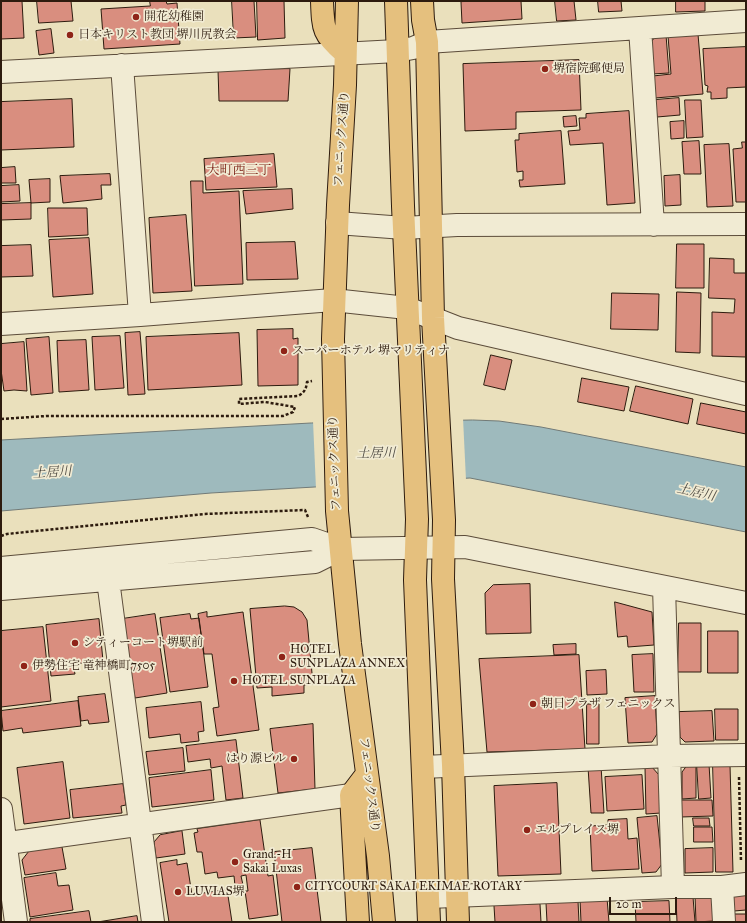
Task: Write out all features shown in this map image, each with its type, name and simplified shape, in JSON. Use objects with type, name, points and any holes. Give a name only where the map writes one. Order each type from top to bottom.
[{"type":"highway","points":[[322,1],[323,24],[331,41],[345,54]]},
{"type":"highway","name":"フェニックス通り","points":[[347,1],[345,85],[334,300],[333,395],[336,512],[350,644],[378,856],[384,922]]},
{"type":"highway","points":[[396,1],[404,228],[417,519],[415,580],[430,922]]},
{"type":"highway","points":[[422,1],[423,20],[427,42],[433,318],[444,520],[443,579],[453,765],[458,922]]},
{"type":"highway","points":[[408,308],[432,227]]},
{"type":"highway","points":[[358,922],[351,795],[367,774]]},
{"type":"street","points":[[1,72],[397,51],[413,48],[427,42],[746,21]]},
{"type":"street","points":[[640,28],[653,225]]},
{"type":"street","points":[[122,65],[140,315]]},
{"type":"street","points":[[337,223],[404,228],[457,225],[746,224]]},
{"type":"street","points":[[1,324],[334,300],[408,308],[458,328],[746,394]]},
{"type":"street","points":[[1,568],[312,539],[341,550],[465,547],[746,603]]},
{"type":"street","points":[[1,589],[315,562],[341,550]]},
{"type":"street","points":[[108,580],[153,922]]},
{"type":"street","points":[[664,587],[673,887]]},
{"type":"street","points":[[423,767],[669,756],[742,755]]},
{"type":"street","points":[[3,843],[351,795]]},
{"type":"street","points":[[1,809],[3,843],[16,922]]},
{"type":"street","points":[[429,896],[737,885],[724,922]]},
{"type":"path","points":[[1,419],[46,416],[283,416],[293,412],[295,407],[266,402],[239,404],[238,399],[298,396],[303,394],[306,389],[306,382]]},
{"type":"path","points":[[1,536],[7,534],[204,514],[305,510],[308,517]]},
{"type":"path","points":[[737,885],[742,755]]},
{"type":"water","name":"土居川","points":[[473,420],[499,421],[541,427],[746,467],[746,532],[470,478],[211,493],[1,511],[1,440],[311,423]]},
{"type":"pier","points":[[463,418],[466,480],[316,489],[313,421]]},
{"type":"building","points":[[1,1],[22,1],[24,38],[1,39]]},
{"type":"building","points":[[37,1],[71,1],[73,21],[39,23]]},
{"type":"building","points":[[150,1],[166,1],[167,4],[177,3],[180,44],[104,49],[101,9],[150,6]]},
{"type":"building","points":[[232,1],[254,1],[256,37],[234,38]]},
{"type":"building","points":[[257,1],[284,1],[285,38],[258,40]]},
{"type":"building","points":[[521,1],[522,19],[462,23],[461,2]]},
{"type":"building","points":[[555,1],[574,1],[576,20],[557,21]]},
{"type":"building","points":[[598,1],[621,1],[622,11],[599,12]]},
{"type":"building","points":[[676,1],[705,1],[705,11],[676,12]]},
{"type":"building","points":[[51,29],[54,53],[39,55],[36,31]]},
{"type":"building","points":[[698,34],[703,94],[655,98],[653,76],[671,74],[668,36]]},
{"type":"building","points":[[666,35],[669,73],[652,74],[650,43],[656,36]]},
{"type":"building","points":[[746,47],[746,87],[727,88],[727,98],[711,99],[711,92],[707,92],[708,86],[705,85],[703,49]]},
{"type":"building","points":[[579,60],[581,110],[516,112],[516,129],[465,131],[463,64]]},
{"type":"building","points":[[290,69],[288,101],[219,101],[218,70]]},
{"type":"building","points":[[679,98],[680,115],[657,117],[655,100]]},
{"type":"building","points":[[72,99],[74,147],[1,150],[1,102]]},
{"type":"building","points":[[685,100],[701,100],[703,137],[687,138]]},
{"type":"building","points":[[629,111],[635,203],[607,205],[603,143],[570,145],[568,131],[580,130],[579,118],[586,118],[586,114]]},
{"type":"building","points":[[576,116],[577,126],[564,127],[563,117]]},
{"type":"building","points":[[684,121],[684,138],[671,139],[670,122]]},
{"type":"building","points":[[561,131],[565,184],[520,187],[519,180],[523,180],[523,171],[517,172],[515,140],[519,140],[519,134]]},
{"type":"building","points":[[699,141],[701,174],[684,174],[682,142]]},
{"type":"building","points":[[742,142],[746,142],[746,202],[736,202],[733,149],[742,148]]},
{"type":"building","points":[[729,144],[733,206],[707,207],[704,145]]},
{"type":"building","points":[[274,154],[277,187],[206,190],[204,159]]},
{"type":"building","points":[[15,167],[16,183],[1,183],[1,168]]},
{"type":"building","points":[[110,174],[111,185],[101,185],[102,199],[63,203],[60,176]]},
{"type":"building","points":[[680,175],[681,205],[665,206],[664,176]]},
{"type":"building","points":[[50,179],[50,202],[31,203],[29,180]]},
{"type":"building","points":[[191,181],[203,181],[203,193],[239,191],[243,284],[195,286]]},
{"type":"building","points":[[19,185],[20,201],[1,202],[1,186]]},
{"type":"building","points":[[292,189],[293,209],[246,214],[243,191]]},
{"type":"building","points":[[31,203],[31,219],[1,220],[1,204]]},
{"type":"building","points":[[48,208],[87,208],[88,235],[49,237]]},
{"type":"building","points":[[186,215],[192,291],[153,293],[149,218]]},
{"type":"building","points":[[89,238],[93,294],[53,297],[49,240]]},
{"type":"building","points":[[295,242],[298,279],[247,280],[246,243]]},
{"type":"building","points":[[677,244],[704,244],[704,288],[676,288]]},
{"type":"building","points":[[31,245],[33,276],[1,277],[1,246]]},
{"type":"building","points":[[710,258],[734,259],[734,273],[746,273],[746,357],[712,356],[712,312],[734,313],[735,299],[709,298]]},
{"type":"building","points":[[677,292],[701,293],[700,353],[676,352]]},
{"type":"building","points":[[612,293],[659,294],[658,330],[611,329]]},
{"type":"building","points":[[293,329],[293,339],[298,338],[298,385],[258,386],[257,330]]},
{"type":"building","points":[[140,332],[145,394],[128,395],[125,333]]},
{"type":"building","points":[[239,333],[242,385],[148,390],[146,337]]},
{"type":"building","points":[[120,336],[124,388],[95,390],[92,337]]},
{"type":"building","points":[[49,337],[53,393],[31,395],[26,339]]},
{"type":"building","points":[[86,340],[89,390],[59,392],[57,341]]},
{"type":"building","points":[[24,342],[27,391],[4,391],[1,370],[1,344]]},
{"type":"building","points":[[491,355],[512,360],[505,390],[484,385]]},
{"type":"building","points":[[582,378],[629,387],[624,411],[578,402]]},
{"type":"building","points":[[636,386],[693,399],[688,424],[630,411]]},
{"type":"building","points":[[701,403],[746,412],[746,434],[697,424]]},
{"type":"building","points":[[530,584],[531,633],[486,634],[485,593],[493,585]]},
{"type":"building","points":[[615,602],[652,612],[654,645],[628,647],[627,636],[618,637]]},
{"type":"building","name":"HOTEL SUNPLAZA ANNEX","points":[[285,606],[294,607],[302,612],[307,620],[313,684],[304,685],[304,693],[272,696],[272,687],[257,688],[250,609]]},
{"type":"building","name":"HOTEL SUNPLAZA","points":[[207,612],[207,617],[243,612],[259,730],[217,736],[213,708],[219,707],[212,654],[204,654],[198,614]]},
{"type":"building","points":[[155,614],[167,693],[135,698],[122,619]]},
{"type":"building","points":[[190,614],[191,619],[199,618],[208,687],[170,692],[160,618]]},
{"type":"building","name":"シティーコート堺駅前","points":[[99,619],[103,661],[73,664],[75,674],[51,676],[46,625]]},
{"type":"building","points":[[679,623],[701,623],[701,672],[678,672]]},
{"type":"building","name":"伊勢住宅 竜神橋町7505","points":[[43,627],[51,701],[1,707],[1,631]]},
{"type":"building","points":[[708,631],[738,631],[738,673],[708,673]]},
{"type":"building","points":[[576,644],[576,654],[554,655],[553,645]]},
{"type":"building","points":[[653,654],[654,692],[634,692],[632,655]]},
{"type":"building","name":"朝日プラザ フェニックス","points":[[579,655],[585,749],[487,752],[479,659]]},
{"type":"building","points":[[606,670],[607,694],[587,695],[586,671]]},
{"type":"building","points":[[105,694],[109,722],[89,724],[88,720],[81,721],[78,697]]},
{"type":"building","points":[[655,696],[657,734],[652,742],[628,743],[625,698]]},
{"type":"building","points":[[78,701],[81,726],[23,733],[22,728],[3,731],[1,711]]},
{"type":"building","points":[[201,702],[204,731],[198,732],[199,741],[181,743],[180,734],[149,738],[146,708]]},
{"type":"building","points":[[587,704],[599,704],[599,744],[587,744]]},
{"type":"building","points":[[715,709],[738,709],[738,740],[716,740]]},
{"type":"building","points":[[712,711],[714,741],[685,742],[680,737],[679,712]]},
{"type":"building","name":"はり源ビル","points":[[313,724],[315,789],[278,793],[270,729]]},
{"type":"building","points":[[236,740],[243,798],[226,800],[222,766],[211,768],[210,759],[188,762],[186,746]]},
{"type":"building","points":[[183,748],[185,771],[149,775],[146,752]]},
{"type":"building","points":[[63,762],[70,818],[24,824],[17,768]]},
{"type":"building","points":[[696,763],[696,798],[682,799],[682,772],[688,764]]},
{"type":"building","points":[[697,764],[709,764],[711,798],[699,799]]},
{"type":"building","points":[[713,765],[730,765],[733,872],[716,872]]},
{"type":"building","points":[[601,766],[604,813],[591,813],[588,767]]},
{"type":"building","points":[[651,766],[659,775],[661,813],[646,814],[645,767]]},
{"type":"building","points":[[211,770],[214,800],[152,807],[149,778]]},
{"type":"building","points":[[642,775],[644,809],[607,811],[605,777]]},
{"type":"building","name":"エルプレイス堺","points":[[557,783],[561,874],[498,876],[494,786]]},
{"type":"building","points":[[123,784],[126,805],[121,806],[122,813],[73,818],[70,790]]},
{"type":"building","points":[[681,800],[712,800],[713,816],[681,817]]},
{"type":"building","points":[[657,816],[662,864],[656,872],[642,873],[637,818]]},
{"type":"building","points":[[693,818],[709,818],[710,826],[694,826]]},
{"type":"building","points":[[627,819],[628,839],[637,838],[639,869],[592,871],[590,826],[608,825],[608,820]]},
{"type":"building","name":"Grand.-H Sakai Luxas","points":[[260,820],[268,876],[273,875],[278,915],[249,919],[245,891],[248,891],[246,875],[241,876],[243,885],[235,886],[234,876],[218,878],[217,872],[205,874],[202,852],[197,852],[194,833],[198,832],[197,829]]},
{"type":"building","points":[[694,827],[712,827],[713,842],[694,842]]},
{"type":"building","points":[[182,831],[185,854],[156,858],[154,842],[160,835]]},
{"type":"building","points":[[62,847],[66,869],[25,875],[22,860],[29,851]]},
{"type":"building","name":"CITYCOURT SAKAI EKIMAE ROTARY","points":[[312,848],[321,922],[282,922],[274,852]]},
{"type":"building","points":[[713,848],[713,872],[685,873],[685,849]]},
{"type":"building","name":"LUVIAS堺","points":[[177,860],[177,865],[187,863],[192,895],[227,889],[232,922],[169,922],[160,863]]},
{"type":"building","points":[[56,873],[58,886],[69,885],[73,910],[30,917],[24,878]]},
{"type":"building","points":[[746,893],[746,910],[734,911],[733,894]]},
{"type":"building","points":[[709,895],[713,900],[714,921],[696,922],[695,896]]},
{"type":"building","points":[[693,897],[695,922],[677,922],[676,898]]},
{"type":"building","points":[[607,898],[609,922],[581,922],[580,899]]},
{"type":"building","points":[[578,901],[579,922],[547,922],[546,903]]},
{"type":"building","points":[[669,901],[670,922],[636,922],[635,902]]},
{"type":"building","points":[[540,904],[541,922],[495,922],[494,906]]},
{"type":"building","points":[[89,911],[91,922],[30,922],[30,919]]},
{"type":"building","points":[[734,914],[746,914],[746,922],[735,922]]},
{"type":"building","points":[[137,916],[138,922],[98,922]]},
{"type":"place","name":"開花幼稚園","points":[[136,17]]},
{"type":"place","name":"日本キリスト教団 堺川尻教会","points":[[70,35]]},
{"type":"place","name":"堺宿院郵便局","points":[[545,69]]},
{"type":"place","name":"スーパーホテル 堺マリティナ","points":[[284,351]]},
{"type":"place","name":"シティーコート堺駅前","points":[[75,643]]},
{"type":"place","name":"HOTEL SUNPLAZA ANNEX","points":[[282,657]]},
{"type":"place","name":"伊勢住宅 竜神橋町7505","points":[[24,666]]},
{"type":"place","name":"HOTEL SUNPLAZA","points":[[234,681]]},
{"type":"place","name":"朝日プラザ フェニックス","points":[[533,704]]},
{"type":"place","name":"はり源ビル","points":[[294,759]]},
{"type":"place","name":"エルプレイス堺","points":[[527,830]]},
{"type":"place","name":"Grand.-H Sakai Luxas","points":[[235,862]]},
{"type":"place","name":"CITYCOURT SAKAI EKIMAE ROTARY","points":[[297,887]]},
{"type":"place","name":"LUVIAS堺","points":[[178,892]]},
{"type":"district","name":"大町西三丁","points":[[239,171]]}]
